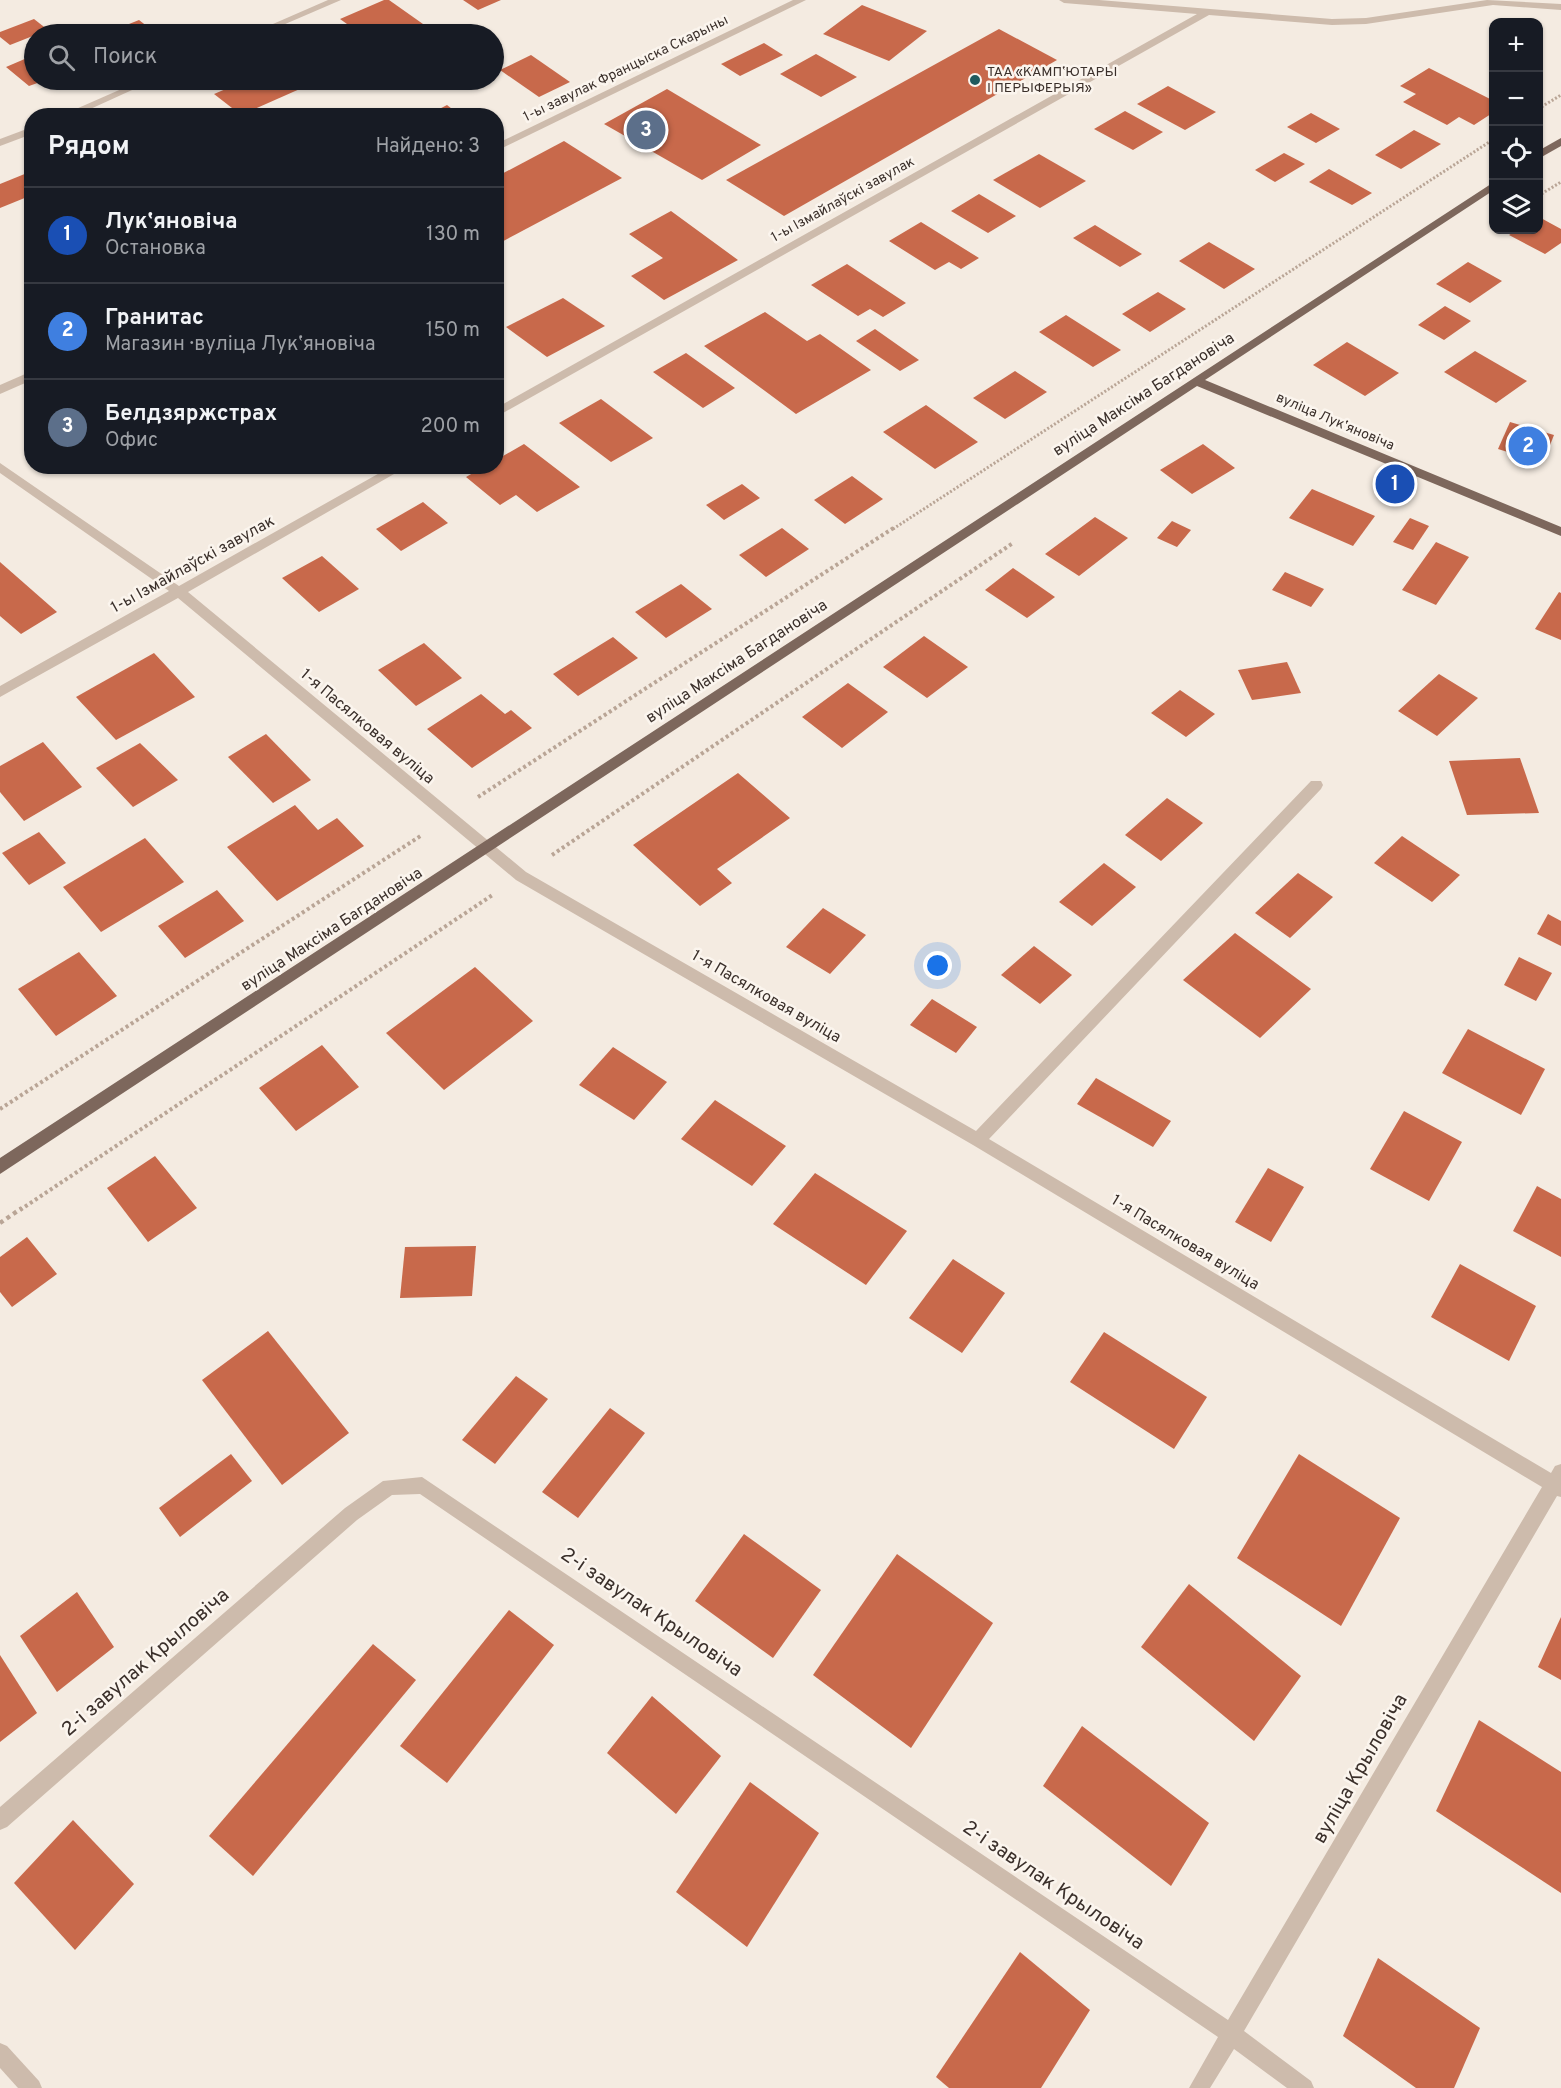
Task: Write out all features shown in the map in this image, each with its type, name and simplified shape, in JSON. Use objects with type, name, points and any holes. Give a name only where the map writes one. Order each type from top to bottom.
[{"type":"main road","points":[[1543,153],[1561,141]]},
{"type":"main road","name":"вуліца Максіма Багдановіча","points":[[0,1167],[1489,188]]},
{"type":"main road","name":"вуліца Лукʼяновіча","points":[[1196,381],[1561,532]]},
{"type":"street","points":[[279,24],[336,0]]},
{"type":"street","name":"1-ы завулак Францыска Скарыны","points":[[504,144],[801,0]]},
{"type":"street","points":[[1064,0],[1205,13],[1349,22],[1467,4],[1514,2],[1561,7]]},
{"type":"street","points":[[1446,0],[1467,4]]},
{"type":"street","name":"1-ы Ізмайлаўскі завулак","points":[[504,408],[1205,13]]},
{"type":"street","points":[[84,108],[126,90]]},
{"type":"street","points":[[0,143],[24,133]]},
{"type":"street","points":[[0,390],[24,379]]},
{"type":"street","name":"1-я Пасялковая вуліца","points":[[0,467],[179,592],[521,876],[978,1140],[1558,1482]]},
{"type":"street","name":"1-ы Ізмайлаўскі завулак","points":[[0,692],[388,474]]},
{"type":"street","points":[[978,1140],[1316,785]]},
{"type":"street","name":"вуліца Крыловіча","points":[[1199,2088],[1558,1482]]},
{"type":"street","name":"2-і завулак Крыловіча","points":[[0,1820],[351,1514],[389,1487],[422,1485],[1232,2035],[1304,2088]]},
{"type":"street","points":[[0,2053],[32,2088]]},
{"type":"path","points":[[1543,106],[1561,95]]},
{"type":"path","points":[[0,1109],[1489,142]]},
{"type":"path","points":[[1543,193],[1561,182]]},
{"type":"path","points":[[0,1223],[521,876],[1017,540]]},
{"type":"building","points":[[384,0],[389,0],[423,24],[347,24],[340,19]]},
{"type":"building","points":[[463,0],[501,0],[478,10]]},
{"type":"building","points":[[862,5],[927,31],[889,61],[823,34]]},
{"type":"building","points":[[34,19],[40,24],[24,24],[24,39],[10,45],[0,37],[0,32]]},
{"type":"building","points":[[139,20],[144,24],[129,24]]},
{"type":"building","points":[[999,29],[1057,60],[784,216],[726,180]]},
{"type":"building","points":[[764,43],[783,55],[740,76],[721,64]]},
{"type":"building","points":[[816,54],[857,77],[821,97],[780,74]]},
{"type":"building","points":[[531,55],[570,82],[539,97],[504,73],[504,68]]},
{"type":"building","points":[[24,59],[24,82],[6,67]]},
{"type":"building","points":[[1429,68],[1489,98],[1489,115],[1474,125],[1459,117],[1447,125],[1403,102],[1416,94],[1400,86]]},
{"type":"building","points":[[1168,86],[1216,112],[1185,130],[1137,104]]},
{"type":"building","points":[[667,89],[761,145],[702,180],[604,124]]},
{"type":"building","points":[[223,90],[297,90],[257,108],[232,108],[214,94]]},
{"type":"building","points":[[1125,111],[1163,132],[1133,150],[1094,129]]},
{"type":"building","points":[[1311,113],[1340,129],[1316,143],[1287,127]]},
{"type":"building","points":[[1414,130],[1441,144],[1401,169],[1375,155]]},
{"type":"building","points":[[564,141],[622,178],[504,241],[504,173]]},
{"type":"building","points":[[1284,153],[1305,164],[1275,182],[1255,170]]},
{"type":"building","points":[[1039,154],[1086,181],[1040,208],[993,180]]},
{"type":"building","points":[[1329,169],[1372,193],[1352,205],[1309,182]]},
{"type":"building","points":[[24,174],[24,198],[0,208],[0,184]]},
{"type":"building","points":[[979,194],[1016,216],[988,233],[951,211]]},
{"type":"building","points":[[671,211],[738,260],[664,300],[631,276],[663,258],[629,234]]},
{"type":"building","points":[[1543,219],[1561,229],[1561,243],[1545,254],[1509,235],[1543,234]]},
{"type":"building","points":[[921,222],[979,258],[961,269],[949,262],[935,270],[889,241]]},
{"type":"building","points":[[1095,225],[1142,254],[1120,267],[1073,238]]},
{"type":"building","points":[[1209,242],[1255,269],[1224,289],[1179,261]]},
{"type":"building","points":[[1468,262],[1502,281],[1470,303],[1436,284]]},
{"type":"building","points":[[847,264],[906,303],[883,317],[870,309],[858,316],[811,285]]},
{"type":"building","points":[[1158,292],[1186,309],[1150,332],[1122,314]]},
{"type":"building","points":[[563,298],[605,326],[547,357],[506,327]]},
{"type":"building","points":[[1445,306],[1471,321],[1444,340],[1418,325]]},
{"type":"building","points":[[765,312],[807,341],[820,334],[871,370],[796,414],[704,346]]},
{"type":"building","points":[[1066,315],[1121,350],[1093,367],[1039,332]]},
{"type":"building","points":[[875,329],[919,360],[900,371],[856,341]]},
{"type":"building","points":[[1347,342],[1399,373],[1365,396],[1313,365]]},
{"type":"building","points":[[1475,351],[1527,381],[1496,403],[1444,372]]},
{"type":"building","points":[[686,353],[735,388],[703,408],[653,372]]},
{"type":"building","points":[[1015,371],[1047,392],[1005,419],[973,398]]},
{"type":"building","points":[[601,399],[653,438],[611,462],[559,423]]},
{"type":"building","points":[[926,405],[978,442],[935,469],[883,432]]},
{"type":"building","points":[[1510,422],[1554,435],[1543,463],[1498,449]]},
{"type":"building","points":[[524,444],[580,487],[537,512],[516,495],[500,505],[466,477],[471,474],[504,474],[504,455]]},
{"type":"building","points":[[1203,444],[1235,468],[1192,494],[1160,470]]},
{"type":"building","points":[[852,476],[883,499],[845,524],[814,500]]},
{"type":"building","points":[[742,484],[760,498],[724,520],[706,505]]},
{"type":"building","points":[[1312,489],[1375,516],[1353,546],[1289,518]]},
{"type":"building","points":[[423,502],[448,523],[401,551],[376,529]]},
{"type":"building","points":[[1095,517],[1128,538],[1079,576],[1045,554]]},
{"type":"building","points":[[1410,518],[1429,526],[1413,550],[1393,542]]},
{"type":"building","points":[[1172,521],[1191,530],[1177,547],[1157,538]]},
{"type":"building","points":[[782,528],[809,549],[766,577],[739,555]]},
{"type":"building","points":[[1436,542],[1469,557],[1436,605],[1402,590]]},
{"type":"building","points":[[322,556],[359,589],[319,612],[282,578]]},
{"type":"building","points":[[0,562],[57,612],[21,634],[0,616]]},
{"type":"building","points":[[1013,568],[1055,597],[1027,618],[985,590]]},
{"type":"building","points":[[1285,572],[1324,589],[1311,607],[1272,590]]},
{"type":"building","points":[[681,584],[712,609],[666,638],[635,612]]},
{"type":"building","points":[[1559,592],[1561,593],[1561,640],[1535,629]]},
{"type":"building","points":[[924,636],[968,667],[927,698],[883,667]]},
{"type":"building","points":[[613,637],[638,658],[578,696],[553,674]]},
{"type":"building","points":[[424,643],[462,678],[416,706],[378,670]]},
{"type":"building","points":[[154,653],[195,697],[116,740],[76,697]]},
{"type":"building","points":[[1287,662],[1301,693],[1252,700],[1238,670]]},
{"type":"building","points":[[1439,674],[1478,698],[1437,736],[1398,711]]},
{"type":"building","points":[[848,683],[888,712],[842,748],[802,717]]},
{"type":"building","points":[[1180,690],[1215,714],[1186,737],[1151,713]]},
{"type":"building","points":[[481,694],[505,714],[511,710],[532,728],[472,768],[427,729]]},
{"type":"building","points":[[266,734],[311,780],[273,803],[228,757]]},
{"type":"building","points":[[43,742],[82,787],[24,821],[0,792],[0,766]]},
{"type":"building","points":[[140,743],[178,780],[133,807],[96,768]]},
{"type":"building","points":[[1520,758],[1539,813],[1467,815],[1449,761]]},
{"type":"building","points":[[738,773],[790,818],[717,869],[732,883],[700,906],[633,845]]},
{"type":"building","points":[[1167,798],[1203,823],[1161,861],[1125,835]]},
{"type":"building","points":[[295,805],[318,830],[337,818],[364,846],[277,901],[227,847]]},
{"type":"building","points":[[39,832],[66,863],[29,885],[2,853]]},
{"type":"building","points":[[1402,836],[1460,875],[1432,902],[1374,863]]},
{"type":"building","points":[[145,838],[184,882],[101,932],[63,887]]},
{"type":"building","points":[[1104,863],[1136,887],[1092,926],[1059,902]]},
{"type":"building","points":[[1298,873],[1333,897],[1290,938],[1255,913]]},
{"type":"building","points":[[217,890],[244,921],[185,958],[158,926]]},
{"type":"building","points":[[823,908],[866,935],[830,974],[786,947]]},
{"type":"building","points":[[1548,914],[1561,921],[1561,946],[1537,934]]},
{"type":"building","points":[[1235,933],[1311,989],[1260,1038],[1183,980]]},
{"type":"building","points":[[1034,946],[1072,975],[1040,1004],[1001,975]]},
{"type":"building","points":[[79,952],[117,996],[56,1036],[18,989]]},
{"type":"building","points":[[1519,957],[1552,973],[1536,1001],[1504,985]]},
{"type":"building","points":[[475,967],[533,1021],[444,1090],[386,1033]]},
{"type":"building","points":[[932,999],[977,1027],[956,1053],[910,1025]]},
{"type":"building","points":[[1468,1029],[1545,1069],[1521,1115],[1442,1073]]},
{"type":"building","points":[[322,1045],[359,1087],[296,1131],[259,1088]]},
{"type":"building","points":[[613,1047],[667,1082],[634,1120],[579,1085]]},
{"type":"building","points":[[1096,1078],[1171,1121],[1153,1147],[1077,1104]]},
{"type":"building","points":[[715,1100],[786,1146],[752,1186],[681,1139]]},
{"type":"building","points":[[1404,1111],[1462,1142],[1429,1201],[1370,1169]]},
{"type":"building","points":[[155,1156],[197,1208],[148,1242],[107,1188]]},
{"type":"building","points":[[1268,1168],[1304,1187],[1271,1242],[1235,1222]]},
{"type":"building","points":[[815,1173],[907,1231],[866,1285],[773,1224]]},
{"type":"building","points":[[1537,1186],[1561,1199],[1561,1257],[1513,1231]]},
{"type":"building","points":[[27,1237],[57,1274],[12,1307],[0,1292],[0,1257]]},
{"type":"building","points":[[476,1246],[472,1296],[400,1298],[405,1247]]},
{"type":"building","points":[[953,1259],[1005,1293],[962,1353],[909,1318]]},
{"type":"building","points":[[1460,1264],[1536,1306],[1509,1361],[1431,1317]]},
{"type":"building","points":[[268,1331],[349,1433],[282,1485],[202,1380]]},
{"type":"building","points":[[1104,1332],[1207,1397],[1174,1449],[1070,1382]]},
{"type":"building","points":[[516,1376],[548,1399],[495,1464],[462,1440]]},
{"type":"building","points":[[610,1408],[645,1433],[578,1518],[542,1492]]},
{"type":"building","points":[[231,1454],[252,1481],[180,1537],[159,1508]]},
{"type":"building","points":[[1299,1454],[1400,1518],[1341,1626],[1237,1558]]},
{"type":"building","points":[[744,1534],[821,1590],[773,1658],[695,1601]]},
{"type":"building","points":[[897,1554],[993,1623],[911,1748],[813,1675]]},
{"type":"building","points":[[1189,1584],[1301,1676],[1254,1741],[1141,1647]]},
{"type":"building","points":[[77,1592],[114,1647],[57,1692],[20,1636]]},
{"type":"building","points":[[509,1610],[554,1645],[447,1783],[400,1746]]},
{"type":"building","points":[[1561,1617],[1561,1680],[1538,1667]]},
{"type":"building","points":[[373,1644],[416,1680],[253,1876],[209,1836]]},
{"type":"building","points":[[0,1655],[37,1713],[0,1742]]},
{"type":"building","points":[[652,1696],[721,1756],[676,1814],[607,1753]]},
{"type":"building","points":[[1479,1720],[1561,1772],[1561,1893],[1436,1811]]},
{"type":"building","points":[[1082,1726],[1209,1823],[1171,1886],[1043,1786]]},
{"type":"building","points":[[750,1782],[819,1833],[747,1947],[676,1892]]},
{"type":"building","points":[[73,1820],[134,1884],[75,1950],[14,1883]]},
{"type":"building","points":[[1020,1952],[1090,2010],[1041,2088],[949,2088],[936,2077]]},
{"type":"building","points":[[1378,1958],[1480,2028],[1454,2088],[1416,2088],[1343,2036]]},
{"type":"place","name":"ТАА «КАМПʼЮТАРЫ I ПЕРЫФЕРЫЯ»","points":[[975,80]]},
{"type":"place","name":"Белдзяржстрах","points":[[646,130]]},
{"type":"place","name":"Гранитас","points":[[1528,446]]},
{"type":"place","name":"Лукʼяновіча","points":[[1395,484]]}]
